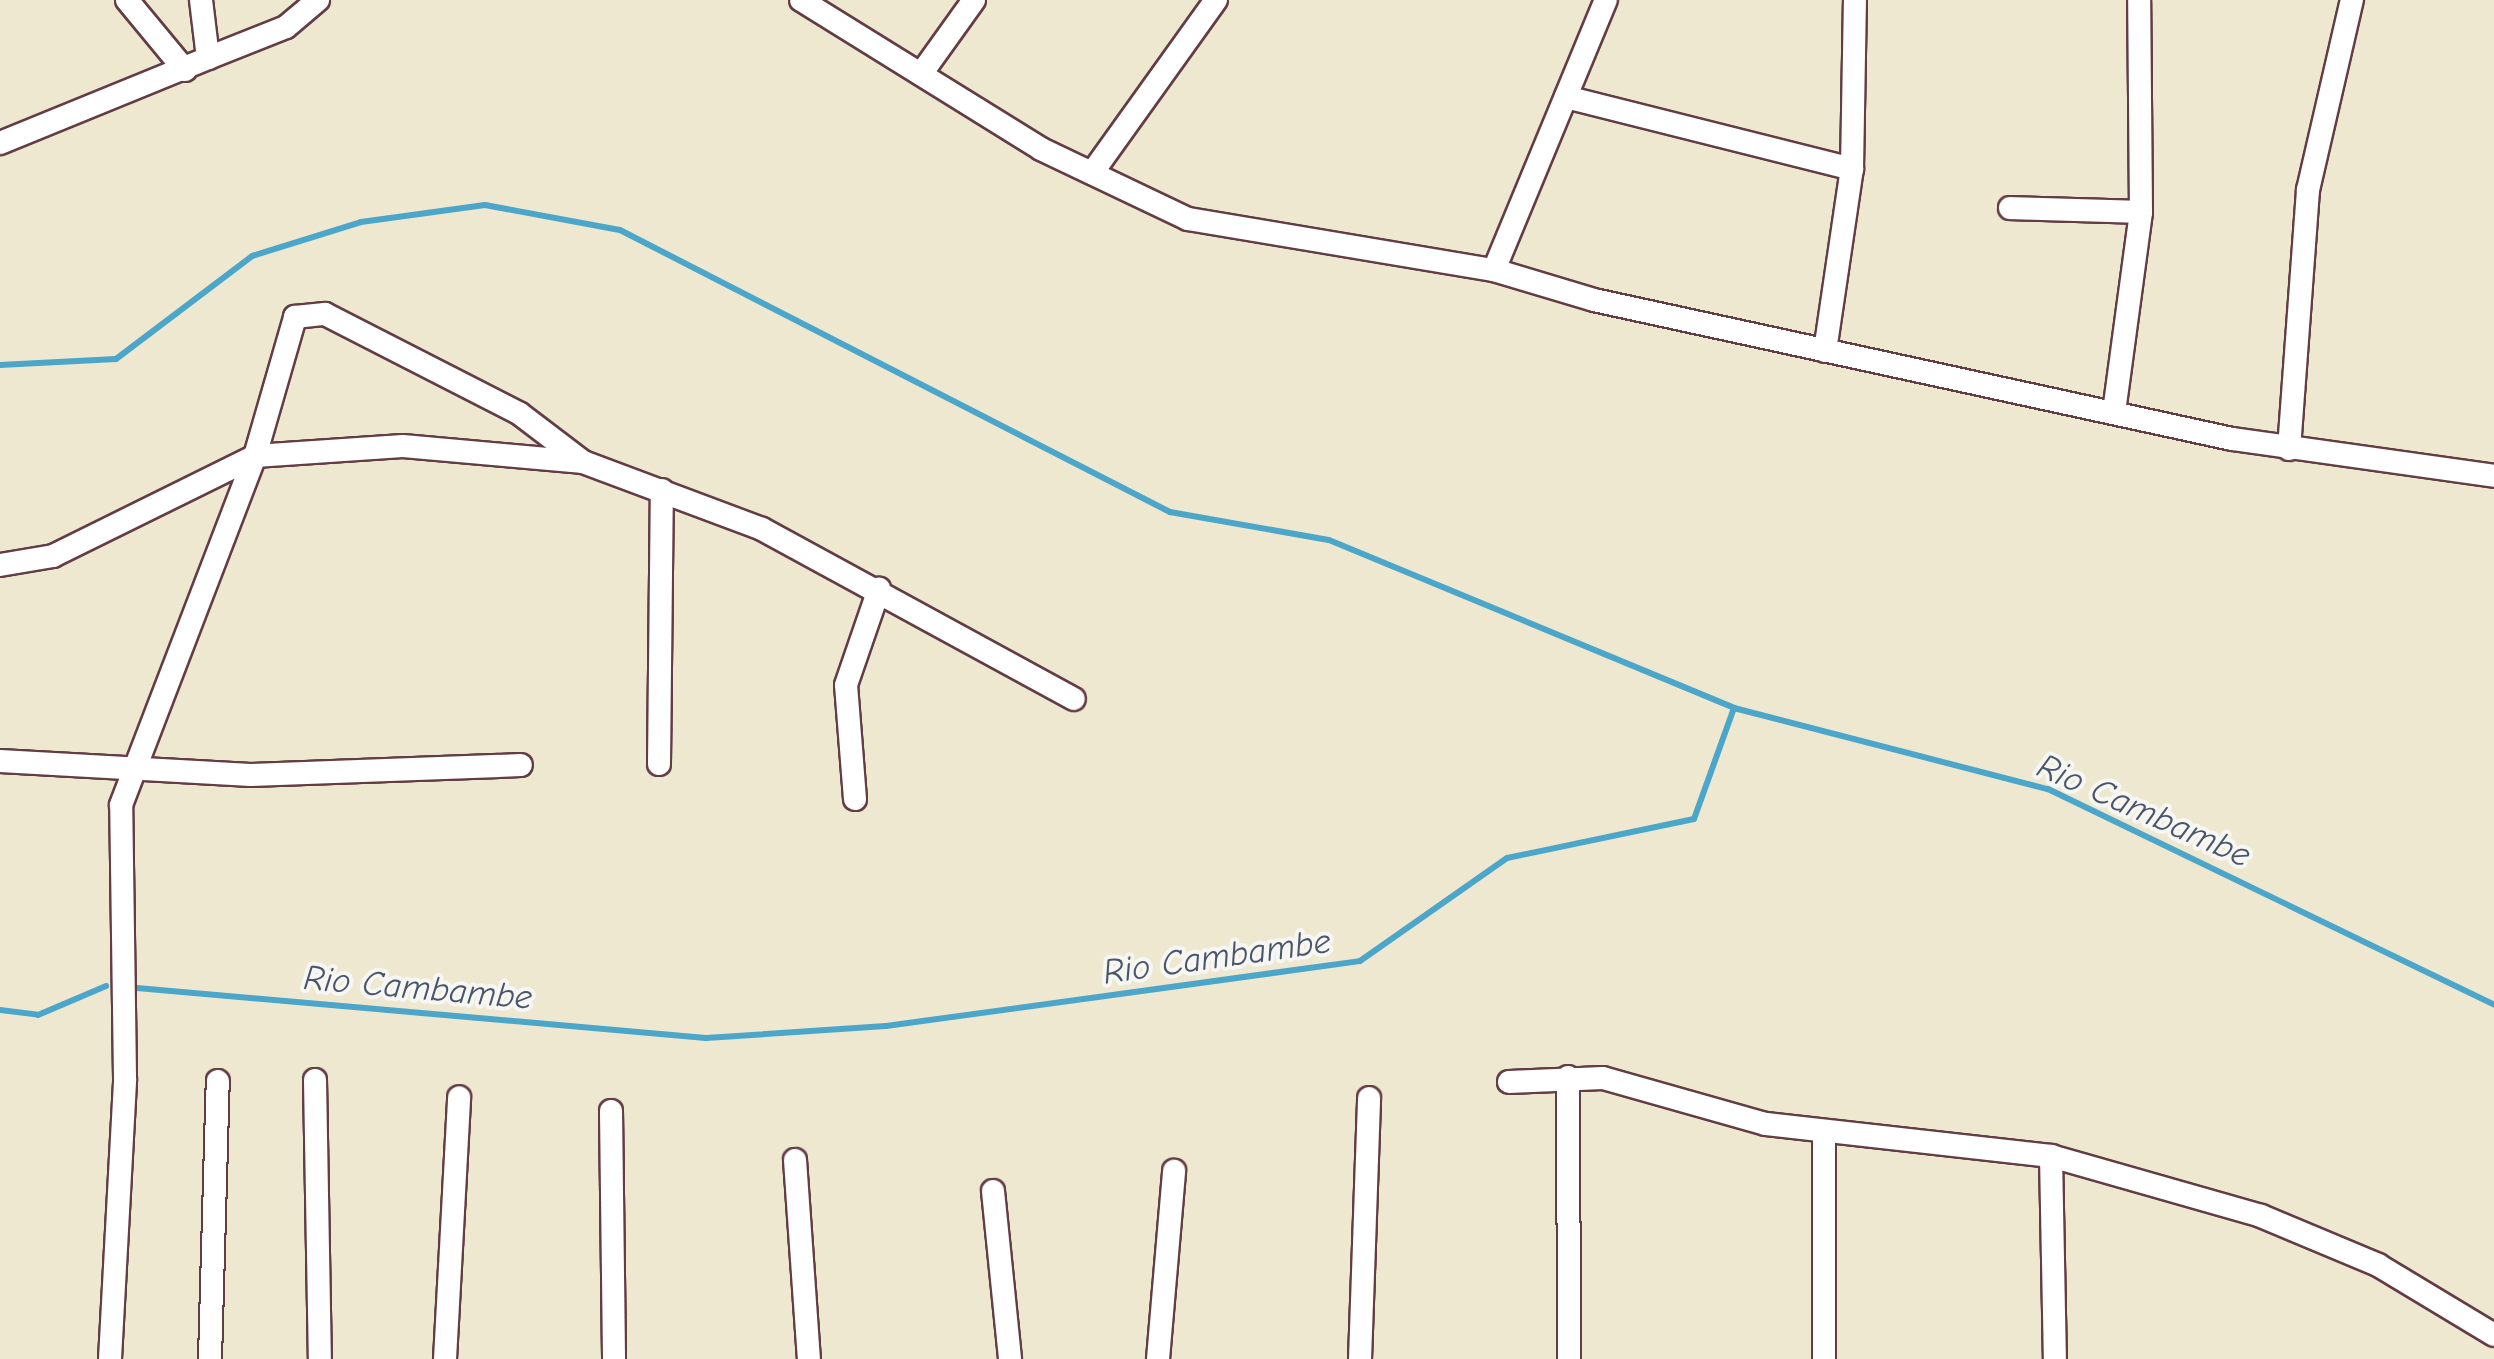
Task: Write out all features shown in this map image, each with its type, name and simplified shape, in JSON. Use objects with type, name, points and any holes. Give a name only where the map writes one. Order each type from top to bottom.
[{"type":"street","points":[[127,0],[185,70]]},
{"type":"street","points":[[201,0],[208,58]]},
{"type":"street","points":[[0,142],[286,28],[318,0]]},
{"type":"street","points":[[801,0],[1092,173],[1224,229],[1494,270],[1825,351],[2289,449],[2494,476]]},
{"type":"street","points":[[921,74],[974,0]]},
{"type":"street","points":[[1092,173],[1216,0]]},
{"type":"street","points":[[1494,270],[1606,0]]},
{"type":"street","points":[[1825,351],[1852,170],[1856,0]]},
{"type":"street","points":[[2114,412],[2141,212],[2139,0]]},
{"type":"street","points":[[2289,449],[2308,190],[2352,0]]},
{"type":"street","points":[[1566,97],[1852,170]]},
{"type":"street","points":[[2010,208],[2141,212]]},
{"type":"street","points":[[110,1359],[124,1004],[127,772],[255,456],[268,392],[304,310],[520,414],[583,462]]},
{"type":"street","points":[[0,565],[53,556],[255,456],[404,446],[583,462],[662,490],[879,589],[1074,699]]},
{"type":"street","points":[[660,764],[662,490]]},
{"type":"street","points":[[855,799],[846,684],[879,589]]},
{"type":"street","points":[[0,760],[127,772],[521,765]]},
{"type":"street","points":[[1568,1078],[1569,1359]]},
{"type":"street","points":[[1509,1082],[1568,1078],[1628,1083],[1824,1132],[2052,1156],[2261,1216],[2378,1265],[2494,1335]]},
{"type":"street","points":[[314,1080],[320,1359]]},
{"type":"street","points":[[210,1359],[218,1081]]},
{"type":"street","points":[[445,1359],[460,1097]]},
{"type":"street","points":[[1360,1359],[1368,1098]]},
{"type":"street","points":[[612,1111],[614,1359]]},
{"type":"street","points":[[1824,1132],[1824,1359]]},
{"type":"street","points":[[2052,1156],[2055,1359]]},
{"type":"street","points":[[795,1160],[809,1359]]},
{"type":"street","points":[[1158,1359],[1174,1172]]},
{"type":"street","points":[[993,1191],[1010,1359]]},
{"type":"waterway","points":[[0,365],[116,359],[252,256],[361,222],[485,205],[620,230],[1170,512],[1329,540],[1734,708]]},
{"type":"waterway","name":"Rio Cambambe","points":[[137,988],[706,1038],[886,1026],[1360,961],[1507,858],[1694,819],[1734,708],[2048,789],[2494,1005]]},
{"type":"waterway","name":"Rio Cambambe","points":[[0,1010],[38,1015],[106,986]]}]
